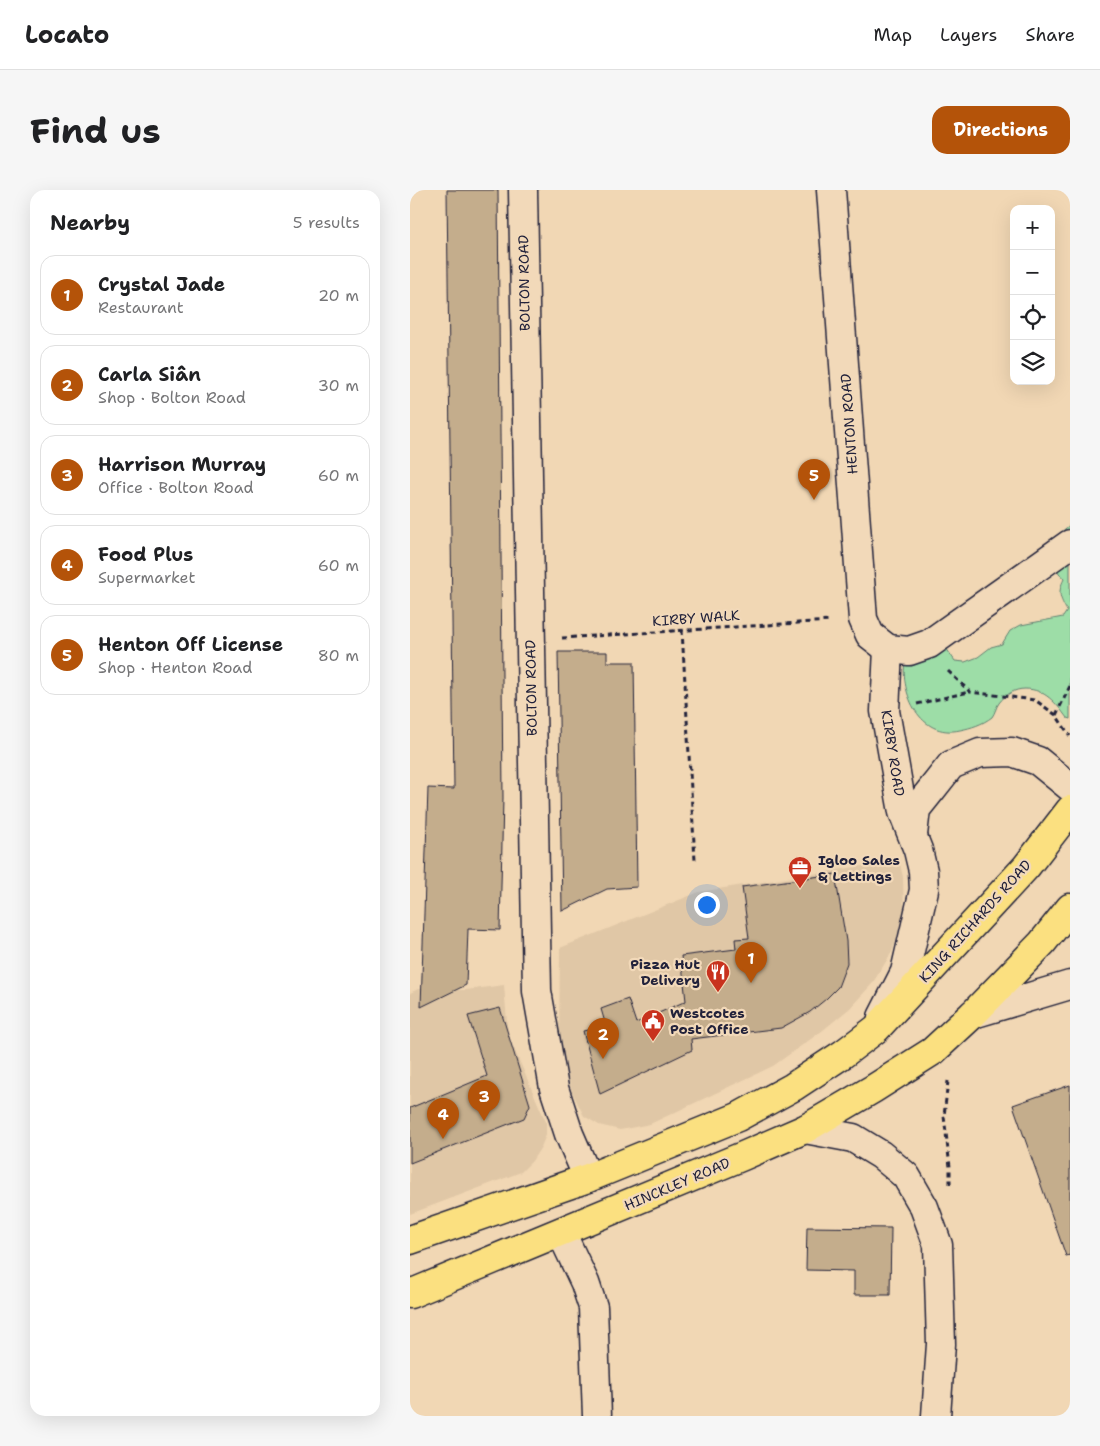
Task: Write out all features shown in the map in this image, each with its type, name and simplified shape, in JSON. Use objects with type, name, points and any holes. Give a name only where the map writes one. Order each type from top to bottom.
[{"type":"main road","name":"KING RICHARDS ROAD","points":[[876,1029],[1026,867],[1070,810]]},
{"type":"main road","points":[[933,1050],[973,1014],[1042,943],[1070,908]]},
{"type":"main road","points":[[410,1240],[588,1178],[738,1117],[793,1087],[843,1054],[876,1029]]},
{"type":"main road","name":"HINCKLEY ROAD","points":[[410,1294],[805,1129],[873,1089],[933,1050]]},
{"type":"street","name":"BOLTON ROAD","points":[[523,190],[537,991],[554,1088],[569,1134],[588,1178]]},
{"type":"street","name":"HENTON ROAD","points":[[831,190],[864,619],[870,635],[888,649]]},
{"type":"street","points":[[888,649],[909,651],[929,644],[1070,544]]},
{"type":"street","name":"KIRBY ROAD","points":[[876,1029],[905,972],[924,890],[923,871],[913,834],[903,812],[884,711],[888,649]]},
{"type":"street","points":[[913,834],[916,809],[951,765],[980,753],[1012,752],[1038,761],[1070,787]]},
{"type":"street","points":[[973,1014],[1070,985]]},
{"type":"street","points":[[805,1129],[853,1138],[881,1155],[906,1176],[924,1207],[938,1244],[942,1344],[936,1416]]},
{"type":"street","points":[[561,1232],[585,1282],[593,1307],[597,1416]]},
{"type":"path","name":"KIRBY WALK","points":[[530,639],[864,619]]},
{"type":"path","points":[[682,630],[695,861]]},
{"type":"path","points":[[929,644],[947,669],[970,692]]},
{"type":"path","points":[[1056,715],[1070,686]]},
{"type":"path","points":[[884,711],[970,692],[1035,700],[1056,715],[1070,736]]},
{"type":"path","points":[[933,1050],[949,1073],[944,1116],[950,1167],[950,1186]]},
{"type":"shaded area","points":[[899,860],[903,877],[904,917],[892,952],[872,984],[850,1008],[822,1031],[773,1066],[650,1124],[620,1130],[599,1125],[584,1116],[572,1092],[559,1047],[560,948],[699,892]]},
{"type":"shaded area","points":[[504,985],[508,1035],[546,1122],[546,1135],[532,1161],[521,1172],[410,1214],[410,993],[418,989],[466,990]]},
{"type":"green space","points":[[1070,525],[1070,719],[1044,694],[1025,689],[1014,691],[1007,695],[999,703],[992,717],[973,727],[946,731],[934,728],[924,721],[916,711],[906,687],[905,661],[946,648],[955,661],[965,662],[978,657],[991,647],[1002,644],[1010,631],[1021,625],[1063,617],[1067,611],[1060,595],[1064,579],[1055,565],[1053,550],[1054,543],[1058,537]]},
{"type":"building","points":[[447,190],[498,190],[503,798],[500,930],[468,929],[466,985],[421,1007],[428,788],[454,789]]},
{"type":"building","points":[[558,652],[607,652],[607,662],[634,662],[637,887],[607,889],[562,911]]},
{"type":"building","points":[[835,874],[846,941],[847,963],[838,987],[826,999],[810,1012],[781,1028],[691,1039],[692,1050],[600,1094],[583,1031],[606,1026],[601,1009],[628,999],[636,1023],[686,1001],[681,956],[736,949],[735,939],[749,938],[742,887]]},
{"type":"building","points":[[500,1008],[530,1105],[524,1118],[410,1163],[410,1108],[487,1076],[468,1016]]},
{"type":"building","points":[[1070,1085],[1070,1255],[1066,1256],[1013,1105]]},
{"type":"building","points":[[807,1227],[891,1228],[890,1295],[854,1295],[854,1271],[806,1270]]},
{"type":"place","name":"Henton Off License","points":[[814,500]]},
{"type":"place","name":"Igloo Sales & Lettings","points":[[800,889]]},
{"type":"place","name":"Crystal Jade","points":[[751,983]]},
{"type":"place","name":"Pizza Hut Delivery","points":[[718,993]]},
{"type":"place","name":"Westcotes Post Office","points":[[653,1042]]},
{"type":"place","name":"Carla Siân","points":[[603,1059]]},
{"type":"place","name":"Harrison Murray","points":[[484,1121]]},
{"type":"place","name":"Food Plus","points":[[443,1139]]}]
